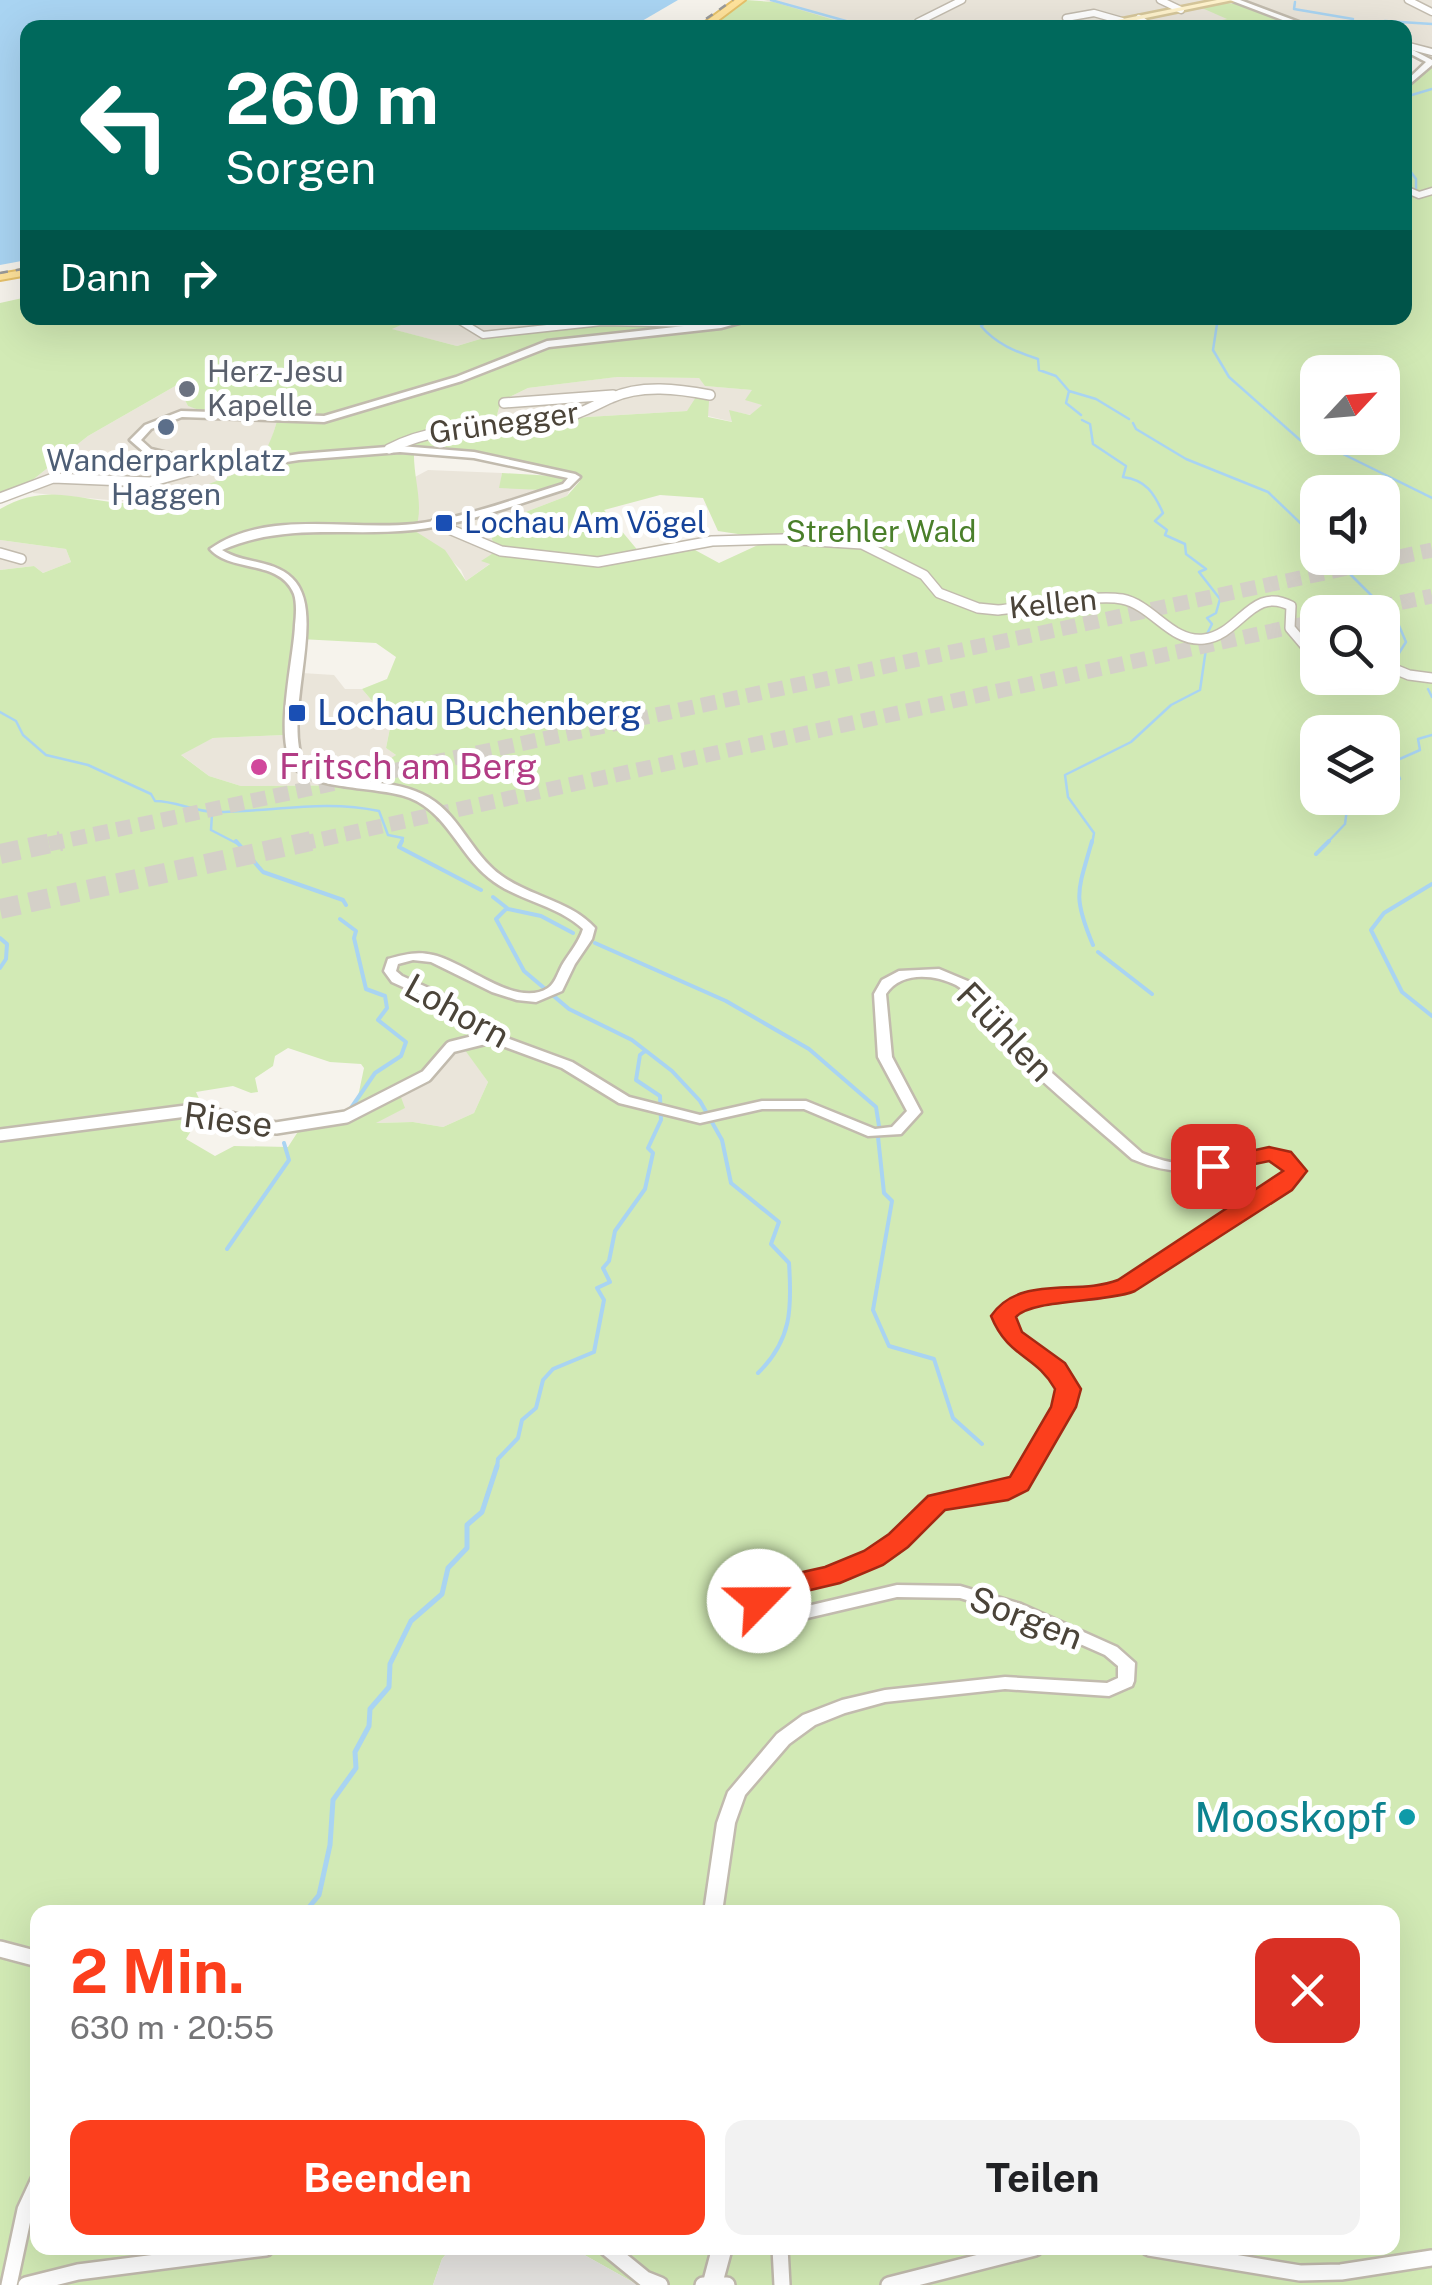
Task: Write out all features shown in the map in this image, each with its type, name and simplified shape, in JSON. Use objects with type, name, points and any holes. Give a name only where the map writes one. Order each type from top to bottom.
[{"type":"main road","points":[[713,20],[742,0]]},
{"type":"main road","points":[[1128,20],[1231,0]]},
{"type":"street","points":[[922,20],[962,0]]},
{"type":"street","points":[[1160,0],[1181,10]]},
{"type":"street","points":[[1231,0],[1289,20]]},
{"type":"street","points":[[1408,0],[1432,12]]},
{"type":"street","points":[[1073,20],[1066,16],[1094,13],[1118,20]]},
{"type":"street","points":[[1412,50],[1431,62],[1412,80]]},
{"type":"street","points":[[464,325],[484,334],[572,325]]},
{"type":"street","points":[[356,526],[410,528],[435,523],[569,484],[574,476],[474,455],[389,449],[299,457],[236,469],[204,467],[144,450],[135,443],[138,434],[186,415],[324,419],[459,379],[547,344],[720,325]]},
{"type":"street","name":"Grünegger","points":[[504,403],[688,392],[710,395]]},
{"type":"street","name":"Grünegger","points":[[389,449],[420,435],[579,415],[617,395]]},
{"type":"street","points":[[0,498],[44,480],[67,477],[150,482],[204,467]]},
{"type":"street","name":"Kellen","points":[[435,523],[501,551],[602,562],[712,541],[783,538],[856,543],[924,575],[940,593],[978,608],[998,610],[1126,598],[1182,636],[1201,640],[1222,633],[1257,602],[1280,599],[1291,606],[1290,628],[1300,640]]},
{"type":"street","name":"Lohorn","points":[[356,526],[275,532],[236,540],[215,550],[223,557],[276,568],[300,596],[290,742],[295,762],[319,778],[386,785],[440,809],[492,875],[528,898],[587,924],[588,936],[550,992],[528,996],[504,992],[431,958],[409,956],[392,962],[390,971],[397,980],[444,1001],[491,1037],[567,1065],[624,1100],[709,1117],[794,1104],[816,1108],[873,1132],[904,1126],[914,1112],[884,1058],[879,1008],[882,988],[896,977]]},
{"type":"street","points":[[0,552],[21,559]]},
{"type":"street","points":[[1400,671],[1432,678]]},
{"type":"street","name":"Flühlen","points":[[896,977],[931,972],[960,982],[1020,1052],[1102,1126]]},
{"type":"street","name":"Riese","points":[[0,1135],[194,1110],[276,1128],[346,1117],[426,1076],[451,1047],[491,1037]]},
{"type":"street","name":"Sorgen","points":[[714,1905],[726,1823],[737,1792],[783,1740],[809,1720],[886,1696],[1005,1684],[1109,1690],[1128,1677],[1127,1663],[1111,1650],[1010,1606],[960,1592],[898,1591],[786,1617],[767,1613],[759,1601],[773,1588],[830,1576],[874,1558],[938,1502],[1008,1490],[1028,1474],[1063,1407],[1068,1389],[1056,1368],[1008,1332],[1003,1316],[1012,1306],[1041,1297],[1118,1290],[1295,1176],[1289,1161],[1269,1154],[1194,1169],[1160,1166],[1137,1156],[1102,1126]]},
{"type":"street","points":[[0,1949],[30,1957]]},
{"type":"street","points":[[9,2285],[30,2199]]},
{"type":"street","points":[[26,2285],[78,2272],[211,2255]]},
{"type":"street","points":[[615,2255],[645,2279],[660,2285]]},
{"type":"street","points":[[714,2284],[720,2255]]},
{"type":"street","points":[[780,2255],[782,2285]]},
{"type":"street","points":[[889,2285],[1007,2255]]},
{"type":"street","points":[[1194,2255],[1300,2272],[1342,2272],[1432,2258]]},
{"type":"shaded area","points":[[764,0],[1432,0],[1432,62],[1425,63],[1412,55],[1412,20],[834,20]]},
{"type":"shaded area","points":[[400,325],[599,325],[497,334],[457,346],[391,329]]},
{"type":"shaded area","points":[[616,377],[699,378],[706,386],[753,390],[746,399],[763,404],[751,415],[730,411],[733,422],[687,411],[587,417],[514,428],[497,415],[501,401],[528,388]]},
{"type":"shaded area","points":[[177,385],[188,406],[278,418],[269,447],[248,472],[189,494],[141,503],[33,493],[30,482],[88,436]]},
{"type":"shaded area","points":[[428,470],[502,473],[500,487],[542,490],[572,486],[567,496],[489,526],[495,552],[491,563],[466,581],[461,570],[437,546],[414,531],[413,478]]},
{"type":"shaded area","points":[[0,540],[66,549],[71,562],[43,573],[34,566],[0,570]]},
{"type":"shaded area","points":[[302,673],[334,675],[345,689],[362,689],[391,723],[386,748],[396,755],[387,764],[386,785],[241,786],[209,776],[180,754],[213,738],[285,735]]},
{"type":"shaded area","points":[[465,1049],[488,1082],[474,1113],[443,1127],[413,1122],[374,1123],[404,1108],[398,1092],[452,1050]]},
{"type":"shaded area","points":[[445,2255],[584,2255],[638,2285],[433,2285]]},
{"type":"green space","points":[[746,0],[774,2],[834,20],[717,20]]},
{"type":"green space","points":[[1236,4],[1286,20],[1222,20],[1227,19],[1202,8]]},
{"type":"green space","name":"Strehler Wald","points":[[1432,62],[1432,2285],[638,2285],[584,2255],[1400,2255],[1400,1905],[30,1905],[30,2255],[445,2255],[433,2285],[0,2285],[0,570],[34,566],[43,573],[71,562],[66,549],[0,540],[0,509],[37,496],[123,503],[177,496],[254,464],[267,449],[277,421],[315,422],[402,393],[310,419],[199,410],[188,406],[177,385],[88,436],[30,482],[0,492],[0,303],[20,299],[20,325],[401,325],[392,329],[457,346],[497,334],[588,325],[1412,325],[1412,80]],"holes":[[[617,377],[699,378],[705,386],[752,390],[745,400],[762,405],[750,415],[729,410],[732,422],[708,417],[709,401],[696,397],[687,411],[587,417],[514,428],[497,415],[501,401],[528,388]],[[414,451],[480,454],[575,473],[580,481],[567,496],[489,526],[495,552],[481,561],[490,564],[466,581],[445,550],[415,531],[419,511]],[[660,495],[703,498],[718,531],[771,539],[719,563],[684,544],[640,553],[604,510]],[[300,639],[376,643],[396,657],[387,679],[362,689],[391,723],[386,748],[396,755],[388,760],[386,785],[241,786],[209,776],[181,755],[213,738],[285,735]],[[462,1046],[488,1082],[474,1113],[443,1127],[413,1122],[376,1123],[405,1108],[399,1092]],[[288,1048],[330,1062],[361,1064],[364,1068],[355,1111],[299,1130],[288,1147],[234,1146],[215,1156],[186,1139],[199,1118],[193,1114],[201,1103],[196,1092],[233,1086],[258,1092],[255,1078],[273,1066],[275,1056]]]},
{"type":"green space","points":[[502,473],[570,477],[569,482],[542,490],[499,488]]},
{"type":"water","points":[[0,0],[678,0],[644,20],[20,20],[20,261],[0,265]]},
{"type":"waterway","points":[[771,0],[842,20]]},
{"type":"waterway","points":[[1295,2],[1294,9],[1352,20]]},
{"type":"waterway","points":[[1412,23],[1432,24]]},
{"type":"waterway","points":[[1412,95],[1432,89]]},
{"type":"waterway","points":[[1412,174],[1416,179],[1412,193]]},
{"type":"waterway","points":[[982,325],[1007,347],[1038,359],[1039,370],[1056,376],[1069,391]]},
{"type":"waterway","points":[[1217,325],[1213,350],[1229,377],[1300,440]]},
{"type":"waterway","points":[[1069,391],[1096,399],[1129,419]]},
{"type":"waterway","points":[[1069,391],[1066,403],[1081,415]]},
{"type":"waterway","points":[[1082,420],[1090,424],[1093,444],[1126,466],[1123,477],[1138,481],[1152,494],[1163,513],[1155,521],[1167,530],[1165,535],[1185,544],[1186,554],[1206,569],[1199,572],[1220,599],[1216,613],[1207,618],[1212,624],[1206,636]]},
{"type":"waterway","points":[[1133,423],[1136,429],[1186,459],[1268,492],[1300,523]]},
{"type":"waterway","points":[[1345,455],[1432,498]]},
{"type":"waterway","points":[[1351,575],[1371,595]]},
{"type":"waterway","points":[[1400,628],[1406,642],[1400,651]]},
{"type":"waterway","points":[[1092,844],[1094,833],[1068,797],[1065,775],[1131,742],[1171,705],[1200,690],[1207,642]]},
{"type":"waterway","points":[[1428,689],[1432,697]]},
{"type":"waterway","points":[[0,712],[16,721],[23,735],[46,755],[88,765],[151,794],[155,801],[216,812],[318,806],[379,811],[388,835],[403,838],[402,841]]},
{"type":"waterway","points":[[1400,759],[1420,750],[1418,739],[1432,735]]},
{"type":"waterway","points":[[212,814],[211,830],[238,844]]},
{"type":"waterway","points":[[1326,844],[1345,824],[1346,815]]},
{"type":"waterway","points":[[236,841],[263,872],[343,900],[346,905]]},
{"type":"waterway","points":[[402,841],[399,847],[481,890]]},
{"type":"waterway","points":[[1092,841],[1079,893],[1093,945]]},
{"type":"waterway","points":[[1326,844],[1329,841]]},
{"type":"waterway","points":[[1316,854],[1326,844]]},
{"type":"waterway","points":[[1432,884],[1384,913],[1371,930],[1402,992],[1432,1016]]},
{"type":"waterway","points":[[493,897],[507,908],[496,919],[524,971],[569,1009],[632,1040],[672,1071],[700,1101],[722,1140],[731,1183],[779,1222],[771,1244],[789,1263],[789,1309],[784,1336],[758,1373]]},
{"type":"waterway","points":[[508,909],[541,916],[573,933]]},
{"type":"waterway","points":[[340,919],[356,931],[354,938],[366,989],[385,996],[387,1008],[378,1020],[406,1042],[401,1056],[375,1073],[351,1108]]},
{"type":"waterway","points":[[0,938],[7,944],[6,959],[0,968]]},
{"type":"waterway","points":[[595,943],[726,1001],[809,1049],[876,1107],[879,1126]]},
{"type":"waterway","points":[[1098,952],[1152,994]]},
{"type":"waterway","points":[[497,1468],[498,1459],[518,1438],[522,1420],[536,1408],[543,1380],[553,1369],[594,1352],[604,1300],[597,1288],[610,1282],[603,1268],[609,1261],[615,1231],[645,1189],[653,1153],[648,1148],[661,1120],[660,1096],[636,1080],[640,1055],[645,1051]]},
{"type":"waterway","points":[[878,1137],[884,1193],[892,1201],[873,1310],[889,1346],[934,1359],[953,1418],[982,1444]]},
{"type":"waterway","points":[[227,1249],[289,1160],[284,1143]]},
{"type":"waterway","points":[[311,1905],[319,1895],[330,1845],[333,1800],[356,1768],[355,1752],[369,1726],[370,1709],[389,1687],[390,1664],[411,1621],[442,1594],[448,1568],[467,1548],[467,1525],[482,1512],[497,1466]]},
{"type":"tunnel","points":[[49,844],[1432,550]]},
{"type":"tunnel","points":[[1400,603],[1432,596]]},
{"type":"tunnel","points":[[300,844],[1300,625]]},
{"type":"tunnel","points":[[0,854],[61,841]]},
{"type":"tunnel","points":[[0,909],[311,841]]},
{"type":"railway","points":[[704,20],[733,0]]},
{"type":"railway","points":[[0,273],[20,269]]},
{"type":"place","name":"Herz-Jesu Kapelle","points":[[187,389]]},
{"type":"place","name":"Wanderparkplatz Haggen","points":[[166,427]]},
{"type":"place","name":"Lochau Am Vögel","points":[[444,523]]},
{"type":"place","name":"Lochau Buchenberg","points":[[297,713]]},
{"type":"place","name":"Fritsch am Berg","points":[[259,767]]},
{"type":"place","name":"Mooskopf","points":[[1407,1817]]},
{"type":"route","points":[[759,1601],[773,1588],[844,1572],[874,1558],[938,1502],[986,1495],[1019,1484],[1063,1407],[1068,1389],[1056,1368],[1012,1336],[1003,1316],[1012,1306],[1032,1298],[1110,1292],[1127,1285],[1284,1184],[1296,1171],[1283,1157],[1269,1154],[1213,1166]]}]
